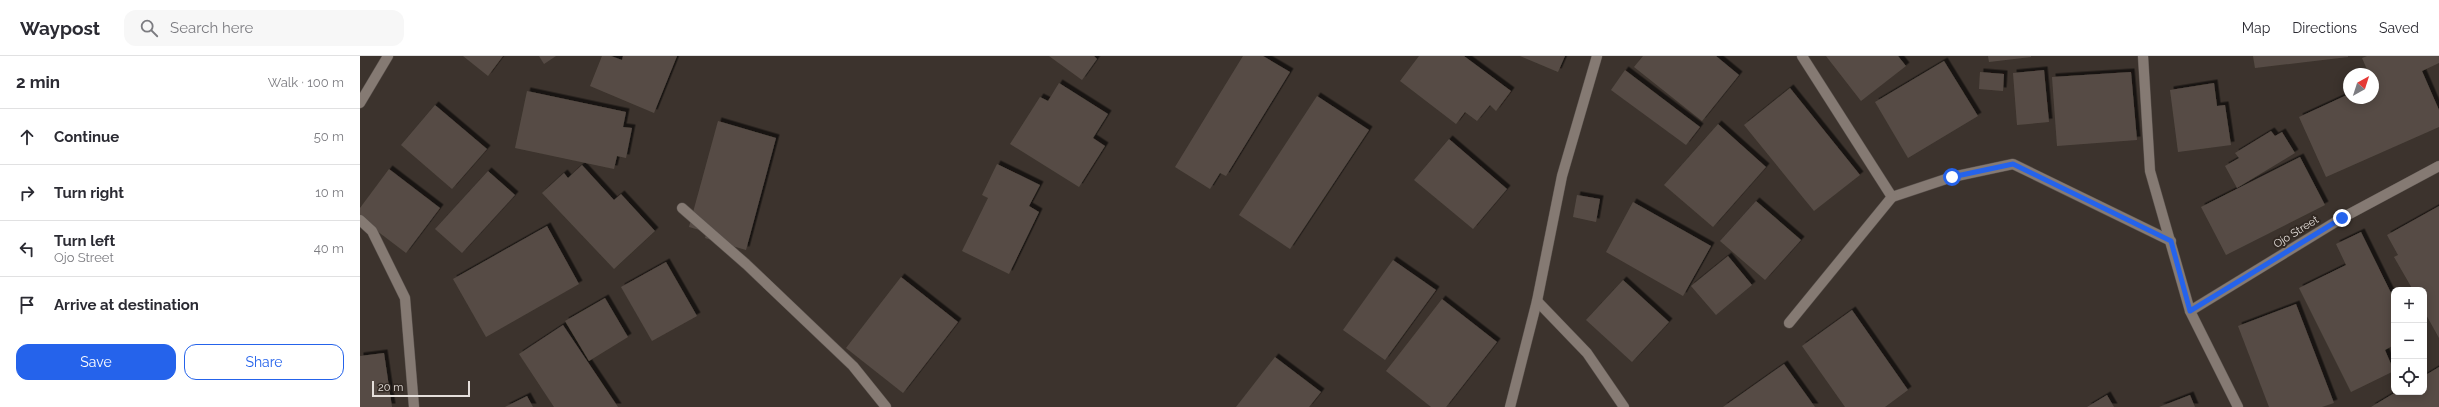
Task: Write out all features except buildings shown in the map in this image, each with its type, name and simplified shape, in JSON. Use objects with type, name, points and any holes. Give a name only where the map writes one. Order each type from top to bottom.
[{"type":"street","points":[[360,102],[388,56]]},
{"type":"street","points":[[1510,407],[1537,302],[1562,176],[1597,56]]},
{"type":"street","points":[[1802,56],[1892,197]]},
{"type":"street","points":[[2143,56],[2150,171],[2190,311],[2238,407]]},
{"type":"street","points":[[1789,323],[1892,197],[1952,177],[2013,164],[2171,241]]},
{"type":"street","name":"Ojo Street","points":[[2190,311],[2342,218],[2439,166]]},
{"type":"street","points":[[682,208],[746,264],[853,366],[886,407]]},
{"type":"street","points":[[360,220],[372,231],[405,298],[414,407]]},
{"type":"street","points":[[1537,302],[1587,353],[1624,407]]},
{"type":"route","points":[[1952,177],[2013,164],[2171,241],[2190,311],[2342,218]]}]
